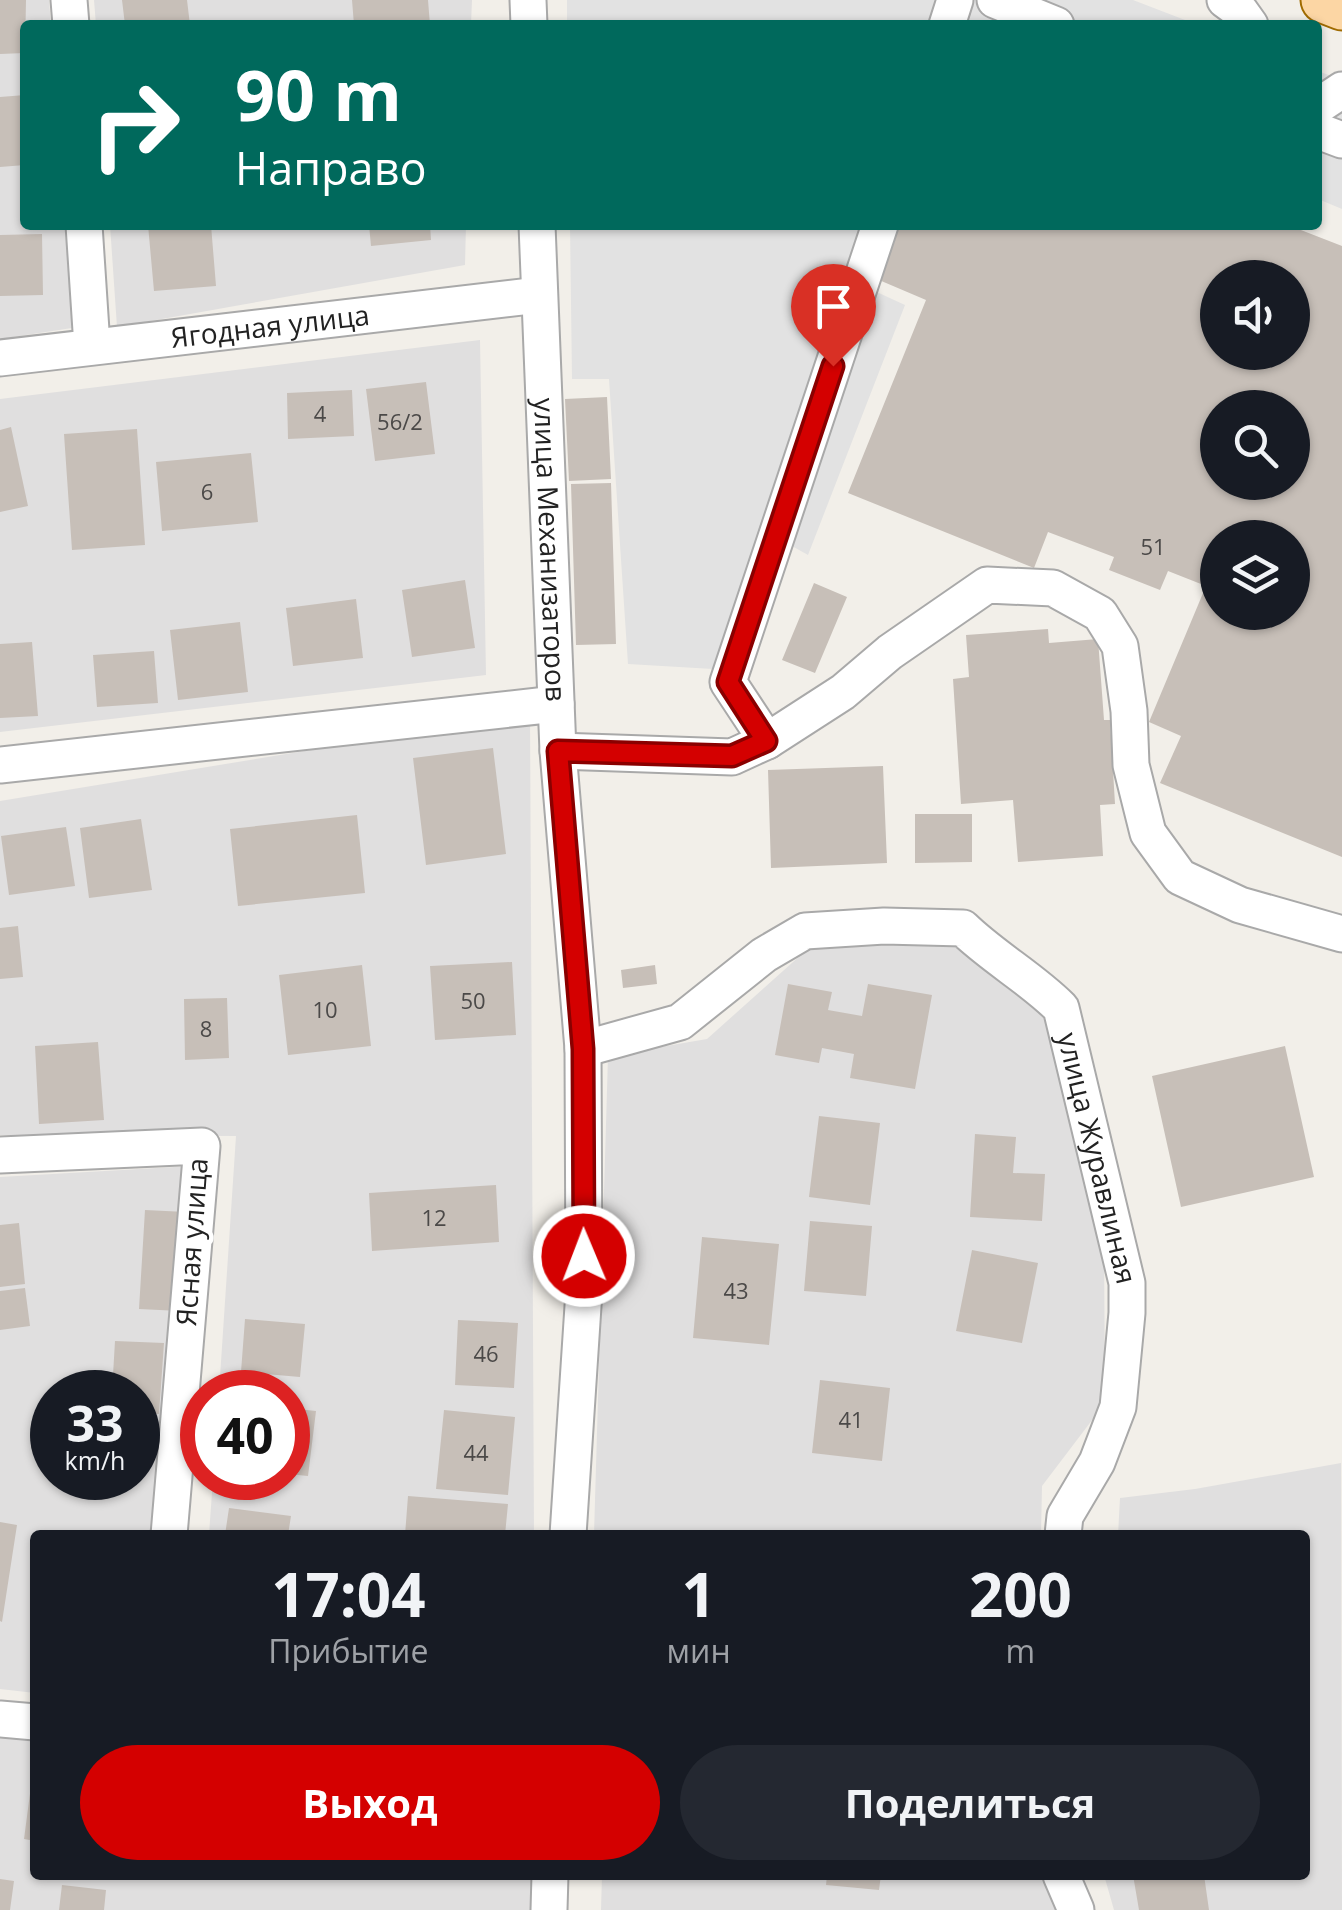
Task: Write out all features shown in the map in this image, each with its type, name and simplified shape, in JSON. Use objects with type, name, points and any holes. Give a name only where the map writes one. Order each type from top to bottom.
[{"type":"main road","points":[[1324,0],[1342,8]]},
{"type":"street","points":[[995,0],[1044,20]]},
{"type":"street","points":[[1225,0],[1246,20]]},
{"type":"street","points":[[84,230],[92,346]]},
{"type":"street","name":"улица Механизаторов","points":[[537,230],[558,751],[583,1049],[584,1291],[568,1530]]},
{"type":"street","points":[[766,741],[728,682],[878,230]]},
{"type":"street","name":"Ягодная улица","points":[[0,358],[540,295]]},
{"type":"street","points":[[558,751],[732,756],[766,741],[843,692],[890,652],[987,585],[1054,588],[1100,614],[1120,646],[1130,765],[1148,834],[1180,877],[1240,904],[1342,934]]},
{"type":"street","points":[[0,765],[556,704]]},
{"type":"street","name":"улица Журавлиная","points":[[583,1049],[680,1022],[764,955],[805,931],[884,926],[963,928],[990,954],[1040,988],[1061,1008],[1127,1283],[1118,1407],[1097,1462],[1064,1516],[1063,1530]]},
{"type":"street","name":"Ясная улица","points":[[0,1155],[202,1146],[169,1530]]},
{"type":"street","points":[[0,1719],[30,1722]]},
{"type":"street","points":[[549,1910],[550,1880]]},
{"type":"street","points":[[1063,1880],[1076,1910]]},
{"type":"shaded area","points":[[0,0],[49,0],[51,20],[20,20],[20,230],[65,230],[72,328],[0,339]]},
{"type":"shaded area","points":[[94,0],[472,0],[471,20],[96,20]]},
{"type":"shaded area","points":[[567,0],[1133,0],[1185,20],[567,20]]},
{"type":"shaded area","points":[[1322,72],[1342,80],[1342,209],[1322,201]]},
{"type":"shaded area","points":[[110,230],[466,230],[465,265],[117,327]]},
{"type":"shaded area","points":[[570,230],[871,230],[855,282],[905,305],[808,555],[767,532],[713,669],[628,664],[609,379],[572,379]]},
{"type":"shaded area","points":[[480,340],[486,675],[0,732],[0,399]]},
{"type":"shaded area","points":[[530,714],[534,1530],[209,1530],[211,1500],[310,1500],[310,1370],[220,1370],[236,1136],[0,1135],[0,801]]},
{"type":"shaded area","points":[[821,937],[955,943],[1053,1018],[1104,1243],[1105,1403],[1042,1486],[1041,1530],[594,1530],[608,1056],[707,1039]]},
{"type":"shaded area","points":[[192,1166],[172,1530],[30,1530],[30,1692],[0,1689],[0,1177]]},
{"type":"shaded area","points":[[1341,1463],[1342,1910],[1114,1910],[1105,1880],[1310,1880],[1310,1530],[1118,1530],[1120,1498]]},
{"type":"shaded area","points":[[0,1735],[30,1738],[30,1880],[538,1880],[537,1910],[0,1910]]},
{"type":"shaded area","points":[[602,1880],[1052,1880],[1057,1910],[601,1910]]},
{"type":"building","points":[[0,0],[26,0],[26,20],[20,20],[20,53],[0,54]]},
{"type":"building","points":[[122,0],[187,0],[189,20],[124,20]]},
{"type":"building","points":[[352,0],[428,0],[430,20],[354,20]]},
{"type":"building","points":[[20,95],[20,165],[0,167],[0,97]]},
{"type":"building","points":[[148,230],[211,230],[216,286],[154,291]]},
{"type":"building","points":[[369,230],[430,230],[431,240],[371,246]]},
{"type":"building","points":[[898,230],[1301,230],[1342,246],[1342,857],[1160,783],[1181,736],[1149,722],[1200,600],[1200,630],[1310,630],[1310,520],[1200,520],[1200,584],[1168,571],[1160,590],[1109,570],[1114,557],[1048,532],[1034,568],[848,493],[926,300],[879,280]]},
{"type":"building","points":[[42,234],[43,295],[0,296],[0,235]]},
{"type":"building","points":[[426,382],[435,454],[375,461],[366,389]]},
{"type":"building","points":[[352,390],[354,436],[288,439],[287,393]]},
{"type":"building","points":[[607,397],[611,479],[569,481],[565,399]]},
{"type":"building","points":[[11,427],[28,506],[0,512],[0,430]]},
{"type":"building","points":[[137,429],[145,545],[72,550],[64,434]]},
{"type":"building","points":[[251,453],[258,522],[162,531],[156,462]]},
{"type":"building","points":[[611,483],[616,644],[576,645],[571,484]]},
{"type":"building","points":[[465,580],[475,648],[412,657],[402,590]]},
{"type":"building","points":[[814,583],[847,597],[815,673],[782,660]]},
{"type":"building","points":[[356,599],[363,658],[293,666],[286,608]]},
{"type":"building","points":[[240,622],[248,692],[178,700],[170,630]]},
{"type":"building","points":[[1048,629],[1049,643],[1098,639],[1104,720],[1110,720],[1115,804],[1100,805],[1103,856],[1018,862],[1013,800],[961,804],[953,679],[969,677],[966,635]]},
{"type":"building","points":[[32,642],[38,716],[0,718],[0,644]]},
{"type":"building","points":[[154,651],[158,703],[97,707],[93,655]]},
{"type":"building","points":[[493,748],[506,854],[426,865],[413,758]]},
{"type":"building","points":[[883,766],[887,863],[771,868],[768,770]]},
{"type":"building","points":[[915,814],[972,814],[972,862],[915,863]]},
{"type":"building","points":[[357,815],[365,893],[238,906],[230,829]]},
{"type":"building","points":[[141,819],[152,890],[89,898],[80,828]]},
{"type":"building","points":[[66,827],[75,886],[9,895],[1,836]]},
{"type":"building","points":[[18,926],[23,977],[0,979],[0,928]]},
{"type":"building","points":[[512,962],[516,1035],[435,1040],[430,966]]},
{"type":"building","points":[[362,965],[371,1046],[288,1055],[279,975]]},
{"type":"building","points":[[655,965],[657,984],[623,988],[621,970]]},
{"type":"building","points":[[788,984],[832,992],[828,1010],[862,1016],[868,984],[932,995],[915,1089],[850,1078],[854,1054],[822,1048],[819,1063],[775,1055]]},
{"type":"building","points":[[227,998],[229,1058],[185,1060],[184,999]]},
{"type":"building","points":[[98,1042],[104,1120],[39,1124],[35,1046]]},
{"type":"building","points":[[1285,1046],[1314,1177],[1181,1207],[1152,1076]]},
{"type":"building","points":[[819,1116],[880,1123],[870,1205],[809,1197]]},
{"type":"building","points":[[975,1134],[1016,1137],[1013,1173],[1045,1174],[1042,1221],[970,1217]]},
{"type":"building","points":[[496,1185],[499,1242],[372,1251],[369,1193]]},
{"type":"building","points":[[145,1210],[186,1212],[180,1311],[139,1309]]},
{"type":"building","points":[[810,1221],[872,1226],[866,1296],[804,1291]]},
{"type":"building","points":[[19,1223],[25,1284],[0,1287],[0,1225]]},
{"type":"building","points":[[702,1237],[779,1244],[769,1345],[693,1338]]},
{"type":"building","points":[[972,1250],[1038,1263],[1022,1343],[956,1331]]},
{"type":"building","points":[[25,1288],[30,1326],[0,1330],[0,1291]]},
{"type":"building","points":[[245,1319],[305,1324],[301,1370],[241,1370]]},
{"type":"building","points":[[458,1320],[518,1323],[514,1388],[455,1385]]},
{"type":"building","points":[[115,1341],[164,1343],[160,1400],[160,1370],[113,1370]]},
{"type":"building","points":[[820,1380],[890,1388],[882,1461],[812,1453]]},
{"type":"building","points":[[310,1410],[316,1411],[310,1460]]},
{"type":"building","points":[[444,1410],[515,1417],[508,1495],[436,1489]]},
{"type":"building","points":[[408,1496],[508,1504],[505,1530],[405,1530]]},
{"type":"building","points":[[229,1508],[291,1516],[289,1530],[226,1530]]},
{"type":"building","points":[[0,1522],[17,1525],[2,1622],[0,1621]]},
{"type":"building","points":[[30,1794],[30,1840],[24,1839]]},
{"type":"building","points":[[0,1879],[14,1881],[10,1910],[0,1910]]},
{"type":"building","points":[[826,1880],[880,1880],[879,1890],[826,1885]]},
{"type":"building","points":[[1134,1880],[1205,1880],[1209,1910],[1139,1910]]},
{"type":"building","points":[[62,1885],[106,1890],[104,1910],[59,1910]]},
{"type":"route","points":[[584,1256],[583,1049],[558,751],[732,756],[766,741],[728,682],[833,366]]}]
